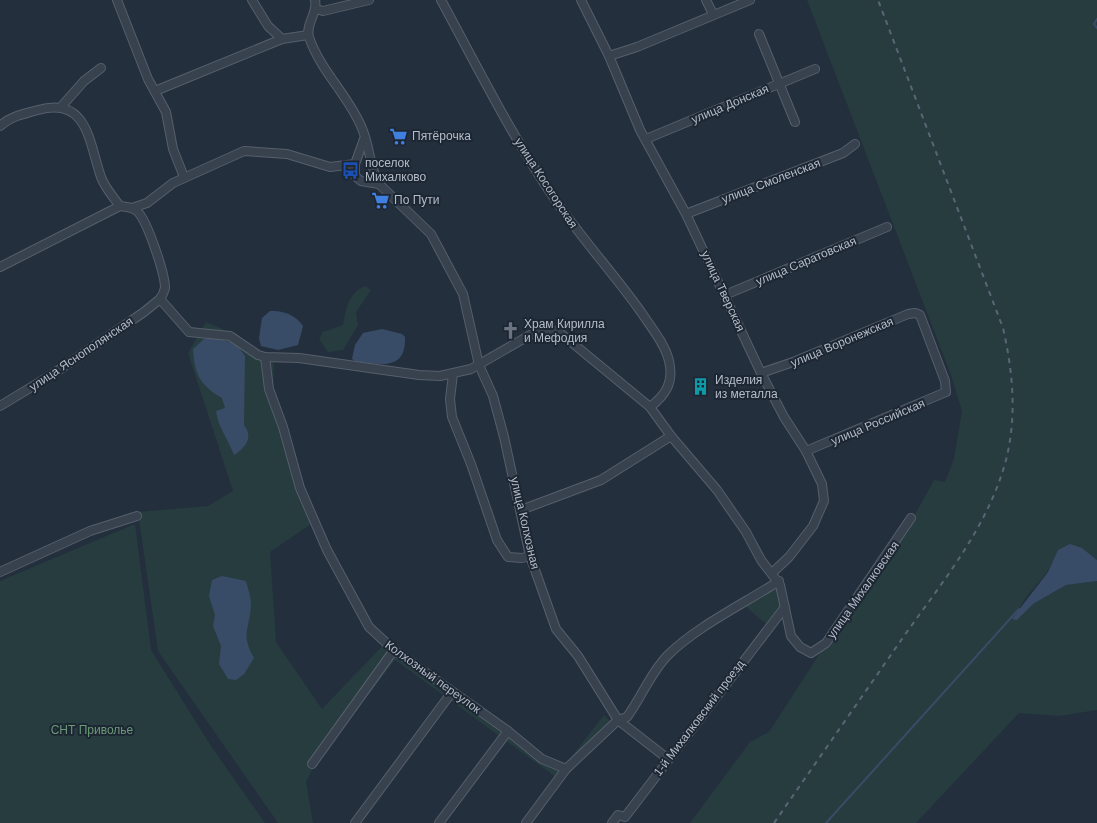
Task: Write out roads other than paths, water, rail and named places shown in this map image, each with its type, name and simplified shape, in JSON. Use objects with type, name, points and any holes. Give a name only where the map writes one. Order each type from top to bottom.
[{"type":"street","points":[[117,0],[155,91],[166,112],[173,149],[184,177]]},
{"type":"street","points":[[252,0],[268,26],[282,39]]},
{"type":"street","points":[[315,0],[316,10],[308,35],[317,58],[358,120],[365,137],[370,162],[379,184],[356,182],[353,164],[365,137]]},
{"type":"street","points":[[316,10],[323,11],[369,0]]},
{"type":"street","name":"улица Косогорская","points":[[441,0],[486,85],[554,198],[574,227],[607,266],[650,325],[664,350],[669,364],[666,394],[650,407]]},
{"type":"street","name":"улица Тверская","points":[[581,0],[609,56],[646,139],[686,214],[761,373],[784,417],[806,451],[824,489],[823,505],[802,540],[784,563],[772,573]]},
{"type":"street","points":[[706,0],[713,14]]},
{"type":"street","points":[[609,56],[637,47],[750,0]]},
{"type":"street","points":[[759,34],[795,122]]},
{"type":"street","points":[[155,91],[282,39],[308,35]]},
{"type":"street","points":[[61,107],[84,81],[101,68]]},
{"type":"street","name":"улица Донская","points":[[646,139],[815,69]]},
{"type":"street","points":[[0,126],[16,116],[49,106],[61,107],[72,111],[81,119],[89,137],[102,178],[120,206]]},
{"type":"street","name":"улица Смоленская","points":[[686,214],[843,153],[855,144]]},
{"type":"street","points":[[132,208],[147,202],[184,177],[244,151],[287,154],[330,166],[353,164]]},
{"type":"street","name":"улица Колхозная","points":[[379,184],[431,234],[464,294],[479,365],[494,401],[521,510],[530,556],[556,629],[578,656],[618,720],[668,759]]},
{"type":"street","points":[[0,267],[120,206],[132,208],[140,214],[158,261],[164,284],[160,299],[189,332],[230,336],[258,355],[299,358],[419,375],[453,374],[479,365],[530,334],[547,330],[561,333],[650,407],[671,436],[717,490],[746,532],[761,560],[772,573]]},
{"type":"street","name":"улица Саратовская","points":[[725,295],[887,227]]},
{"type":"street","name":"улица Яснополянская","points":[[0,406],[53,374],[160,299]]},
{"type":"street","name":"улица Воронежская","points":[[761,373],[793,362],[908,314],[915,313],[921,316],[947,389]]},
{"type":"street","name":"Колхозный переулок","points":[[265,357],[268,389],[284,429],[296,476],[327,550],[369,627],[394,650],[545,761],[566,769]]},
{"type":"street","points":[[453,374],[450,399],[452,418],[471,464],[497,540],[508,556],[522,558],[530,556]]},
{"type":"street","name":"улица Российская","points":[[806,451],[936,397],[947,389]]},
{"type":"street","points":[[521,510],[601,480],[671,436]]},
{"type":"street","points":[[0,572],[82,535],[137,516]]},
{"type":"street","name":"улица Михалковская","points":[[772,573],[778,582],[789,629],[795,642],[811,653],[820,649],[826,643],[912,518]]},
{"type":"street","points":[[526,823],[566,769],[618,720],[627,718],[657,668],[673,650],[778,582]]},
{"type":"street","name":"1-й Михалковский проезд","points":[[612,823],[618,815],[625,817],[785,607]]},
{"type":"street","points":[[312,764],[394,650]]},
{"type":"street","points":[[354,823],[452,692]]},
{"type":"street","points":[[439,823],[508,732]]},
{"type":"water","points":[[270,311],[280,311],[289,314],[300,322],[303,326],[298,345],[278,350],[261,346],[259,338],[262,318]]},
{"type":"water","points":[[382,329],[402,334],[405,337],[401,356],[396,361],[382,364],[352,359],[355,345],[363,333]]},
{"type":"water","points":[[204,339],[219,339],[236,344],[245,356],[244,425],[248,438],[245,446],[234,455],[217,417],[216,411],[225,408],[222,398],[204,384],[195,366],[193,349]]},
{"type":"water","points":[[1070,544],[1082,548],[1097,560],[1097,581],[1066,585],[1033,604],[1017,620],[1012,619],[1048,572],[1058,550]]},
{"type":"water","points":[[222,576],[246,581],[251,605],[247,643],[254,658],[244,674],[236,680],[228,679],[219,664],[221,646],[213,626],[215,615],[209,596],[212,580]]},
{"type":"waterway","points":[[1097,19],[1094,24],[1097,28]]},
{"type":"waterway","points":[[826,823],[1019,609]]},
{"type":"railway","points":[[774,823],[949,574],[976,531],[998,485],[1006,460],[1012,427],[1011,378],[1003,328],[878,0]]},
{"type":"place","name":"Пятёрочка","points":[[398,136]]},
{"type":"place","name":"поселок Михалково","points":[[351,170]]},
{"type":"place","name":"По Пути","points":[[380,200]]},
{"type":"place","name":"Храм Кирилла и Мефодия","points":[[510,331]]},
{"type":"place","name":"Изделия из металла","points":[[701,387]]},
{"type":"park label","name":"СНТ Приволье","points":[[92,730]]}]
